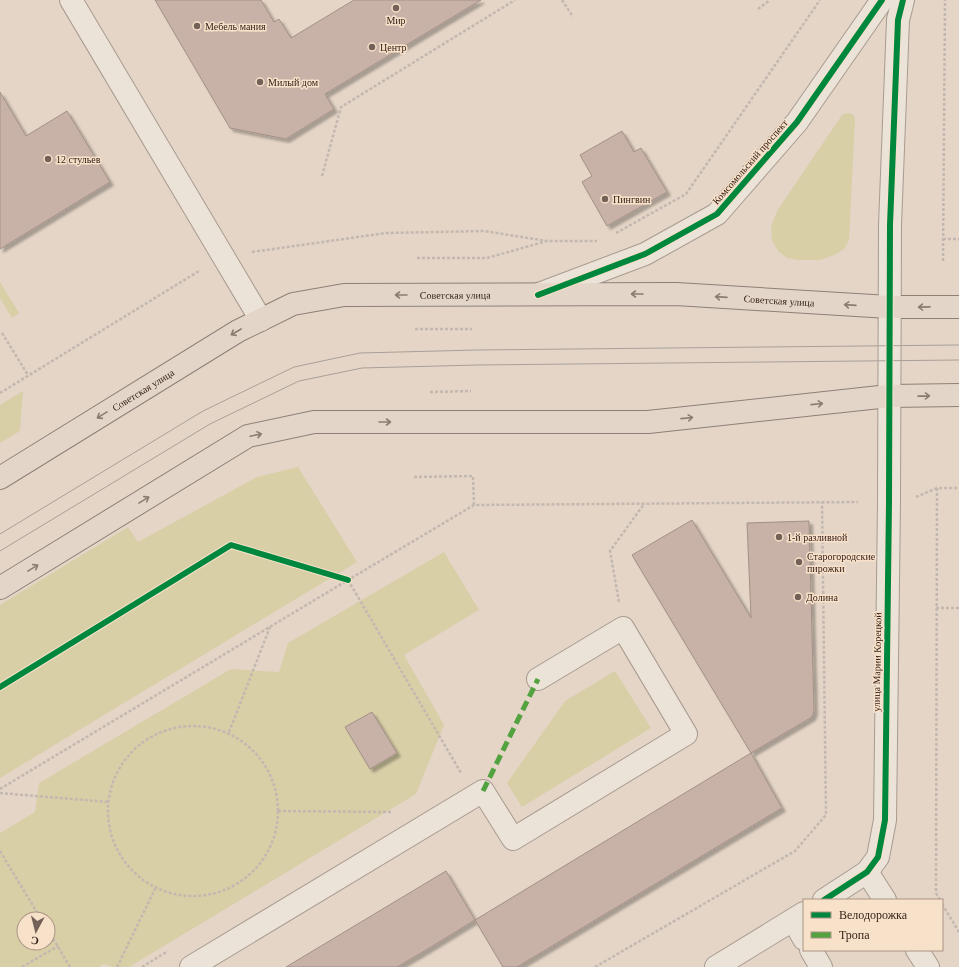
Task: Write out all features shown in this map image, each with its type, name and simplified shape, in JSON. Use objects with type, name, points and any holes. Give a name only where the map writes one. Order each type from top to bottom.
[{"type":"main road","name":"Советская улица","points":[[0,478],[238,331],[293,304],[344,295],[676,294],[889,307],[959,307]]},
{"type":"main road","points":[[0,588],[248,436],[314,422],[648,422],[889,396],[959,395]]},
{"type":"street","points":[[71,0],[261,320]]},
{"type":"street","name":"Комсомольский проспект","points":[[538,294],[645,254],[717,214],[797,122],[882,0]]},
{"type":"street","points":[[889,307],[890,225],[898,20],[903,0]]},
{"type":"street","name":"улица Марии Корецкой","points":[[826,899],[867,872],[878,857],[885,820],[889,307]]},
{"type":"street","points":[[191,967],[483,790],[513,839],[686,734],[623,628],[538,679]]},
{"type":"street","points":[[867,872],[884,899]]},
{"type":"street","points":[[716,967],[798,917],[803,935]]},
{"type":"street","points":[[812,951],[821,967]]},
{"type":"street","points":[[918,951],[928,967]]},
{"type":"path","points":[[322,176],[342,107],[515,0]]},
{"type":"path","points":[[562,0],[573,17]]},
{"type":"path","points":[[758,9],[770,0]]},
{"type":"path","points":[[614,234],[686,194],[820,0]]},
{"type":"path","points":[[943,261],[945,0]]},
{"type":"path","points":[[0,393],[223,256],[386,233],[484,231],[547,241],[602,241]]},
{"type":"path","points":[[943,239],[959,238]]},
{"type":"path","points":[[417,258],[487,258],[547,241]]},
{"type":"path","points":[[415,329],[472,329]]},
{"type":"path","points":[[2,333],[28,375]]},
{"type":"path","points":[[428,392],[471,391]]},
{"type":"path","points":[[414,477],[473,476],[474,505]]},
{"type":"path","points":[[937,488],[936,893],[939,899]]},
{"type":"path","points":[[913,499],[937,488],[959,488]]},
{"type":"path","points":[[595,967],[795,851],[826,815],[822,502]]},
{"type":"path","points":[[0,789],[474,505],[858,502]]},
{"type":"path","points":[[623,628],[610,551],[644,504]]},
{"type":"path","points":[[348,580],[474,795]]},
{"type":"path","points":[[936,608],[959,608]]},
{"type":"path","points":[[229,732],[270,627]]},
{"type":"path","points":[[200,725],[229,732],[253,749],[271,773],[279,802],[277,831],[267,856],[249,876],[226,890],[199,896],[172,894],[147,883],[127,865],[113,842],[107,816],[110,789],[122,762],[143,741],[170,728],[200,725]]},
{"type":"path","points":[[0,793],[109,802]]},
{"type":"path","points":[[278,811],[393,812],[408,836]]},
{"type":"path","points":[[0,851],[36,911]]},
{"type":"path","points":[[117,967],[156,887]]},
{"type":"path","points":[[943,906],[959,932]]},
{"type":"path","points":[[56,943],[70,967]]},
{"type":"path","points":[[22,967],[58,946]]},
{"type":"shaded area","points":[[847,113],[853,114],[855,119],[849,240],[844,249],[834,255],[820,260],[798,260],[787,258],[778,251],[772,240],[771,227],[777,211],[842,115]]},
{"type":"shaded area","points":[[0,282],[19,313],[12,318],[0,298]]},
{"type":"shaded area","points":[[23,391],[20,431],[0,443],[0,405]]},
{"type":"shaded area","points":[[298,467],[357,562],[0,778],[0,605],[128,527],[138,542],[257,477]]},
{"type":"shaded area","points":[[444,552],[479,610],[404,655],[444,725],[416,794],[129,967],[113,967],[104,964],[99,967],[0,967],[0,833],[35,812],[39,783],[231,669],[279,672],[288,643]]},
{"type":"shaded area","points":[[615,671],[651,728],[522,807],[507,783],[565,701]]},
{"type":"building","points":[[155,0],[261,0],[274,22],[279,19],[291,38],[354,0],[481,0],[325,94],[334,109],[286,139],[230,128]]},
{"type":"building","name":"12 стульев","points":[[0,92],[26,136],[67,111],[110,182],[0,249]]},
{"type":"building","points":[[622,131],[634,152],[641,148],[667,192],[607,226],[582,182],[592,176],[580,155]]},
{"type":"building","points":[[692,520],[751,618],[747,523],[809,521],[814,711],[812,717],[751,753],[632,555]]},
{"type":"building","points":[[372,712],[397,753],[370,769],[345,727]]},
{"type":"building","points":[[751,753],[782,808],[517,967],[503,967],[475,920]]},
{"type":"building","points":[[446,871],[475,920],[426,950],[397,967],[286,967]]},
{"type":"tram line","points":[[0,534],[203,411],[294,367],[360,353],[477,350],[959,345]]},
{"type":"tram line","points":[[0,551],[210,424],[299,381],[362,368],[477,365],[959,360]]},
{"type":"marked path","points":[[483,791],[538,679]]},
{"type":"cycle path","points":[[538,295],[645,254],[717,214],[797,122],[882,0]]},
{"type":"cycle path","points":[[826,899],[867,872],[878,857],[885,820],[889,502],[890,225],[898,20],[903,0]]},
{"type":"cycle path","points":[[0,687],[231,545],[348,580]]},
{"type":"place","name":"Мир","points":[[396,8]]},
{"type":"place","name":"Мебель мания","points":[[197,26]]},
{"type":"place","name":"Центр","points":[[372,47]]},
{"type":"place","name":"Милый дом","points":[[260,82]]},
{"type":"place","name":"12 стульев","points":[[48,159]]},
{"type":"place","name":"Пингвин","points":[[605,199]]},
{"type":"place","name":"1-й разливной","points":[[779,537]]},
{"type":"place","name":"Старогородские пирожки","points":[[799,562]]},
{"type":"place","name":"Долина","points":[[798,597]]}]
